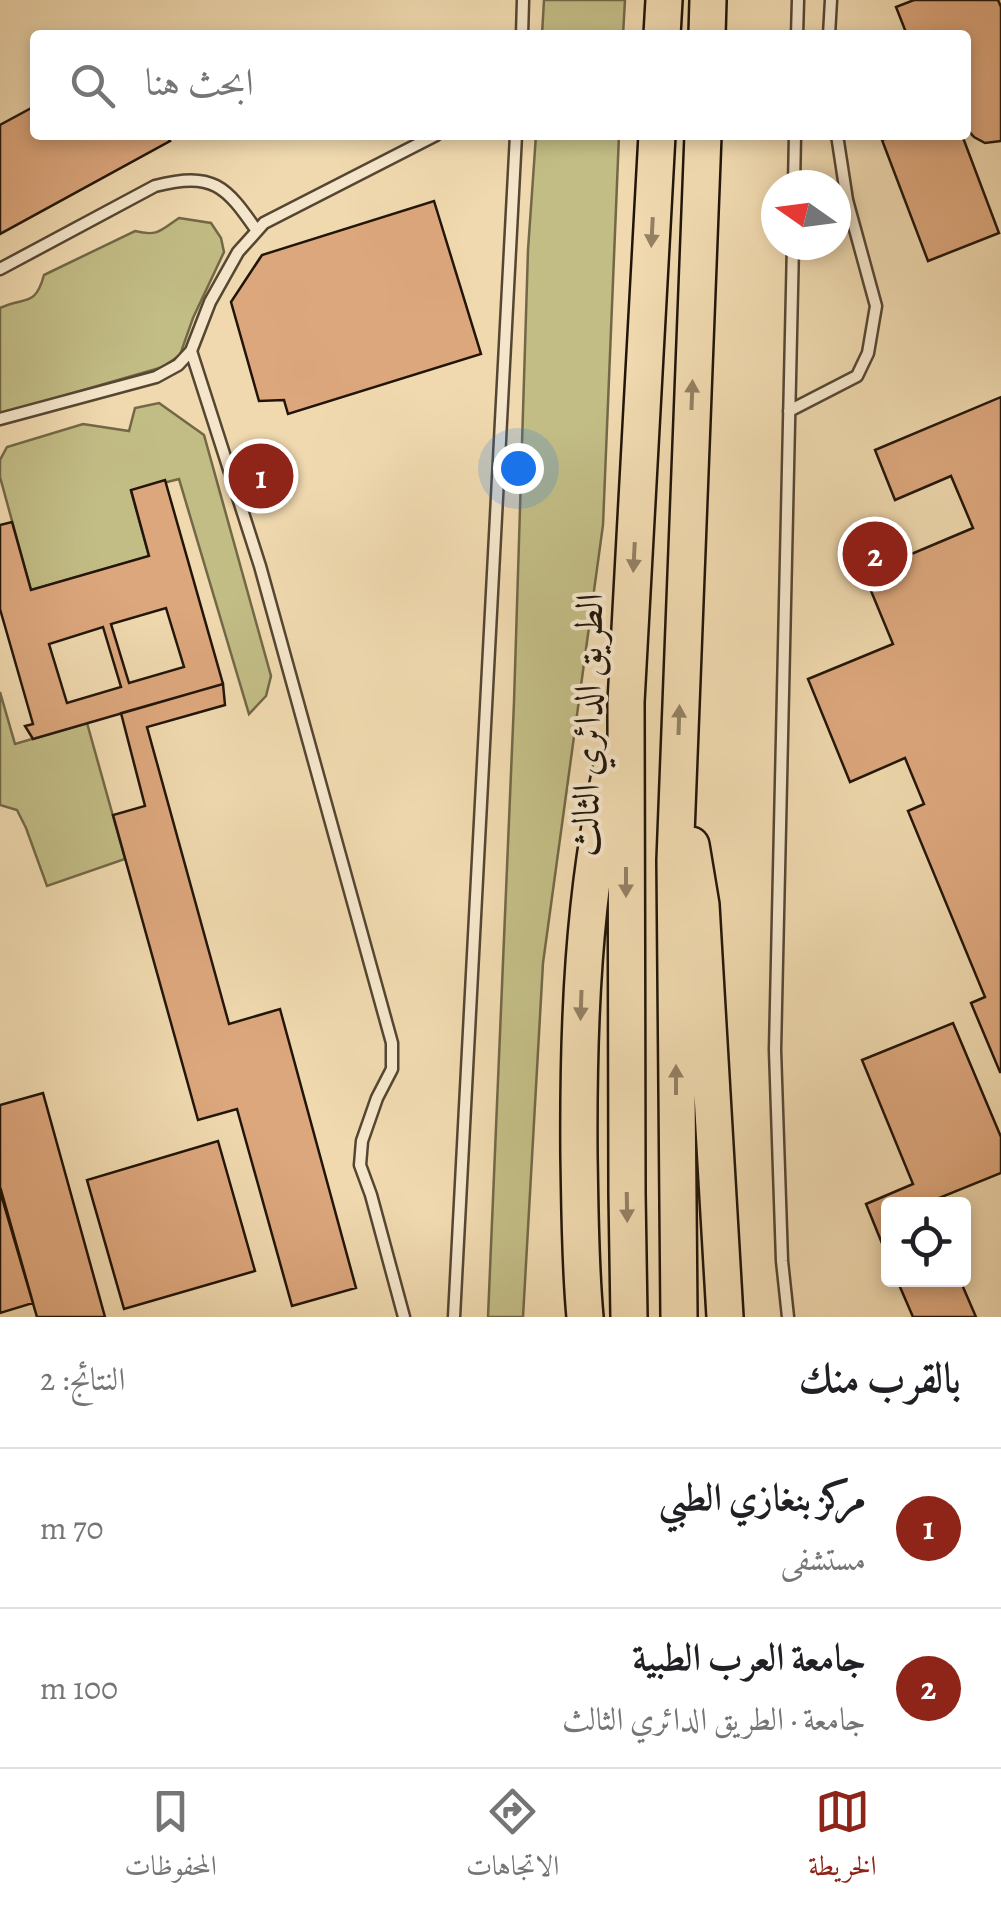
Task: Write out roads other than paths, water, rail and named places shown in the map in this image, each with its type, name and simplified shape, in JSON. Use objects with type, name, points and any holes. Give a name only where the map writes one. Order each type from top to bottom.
[{"type":"highway","points":[[662,30],[664,0]]},
{"type":"highway","points":[[707,30],[708,0]]},
{"type":"highway","name":"الطريق الدائري الثالث","points":[[630,1317],[626,702],[657,140]]},
{"type":"highway","points":[[678,1317],[675,878],[703,140]]},
{"type":"highway","points":[[584,1317],[579,1113],[582,972],[599,820],[626,702]]},
{"type":"highway","points":[[677,786],[701,904],[725,1317]]},
{"type":"lane","points":[[522,30],[524,0]]},
{"type":"lane","points":[[797,30],[798,0]]},
{"type":"lane","points":[[829,30],[830,0]]},
{"type":"lane","points":[[0,419],[156,377],[178,365],[191,351],[210,302],[238,252],[264,223],[426,140]]},
{"type":"lane","points":[[454,1317],[516,140]]},
{"type":"lane","points":[[794,170],[795,140]]},
{"type":"lane","points":[[789,410],[857,376],[868,353],[876,306],[847,200],[838,140]]},
{"type":"lane","points":[[0,268],[156,186],[182,179],[208,182],[228,192],[257,232]]},
{"type":"lane","points":[[788,1317],[782,1261],[775,1050],[792,260]]},
{"type":"lane","points":[[191,351],[260,566],[392,1043],[392,1069],[362,1141],[360,1166],[404,1317]]},
{"type":"place","name":"مركز بنغازي الطبي","points":[[261,476]]},
{"type":"place","name":"جامعة العرب الطبية","points":[[875,554]]}]
